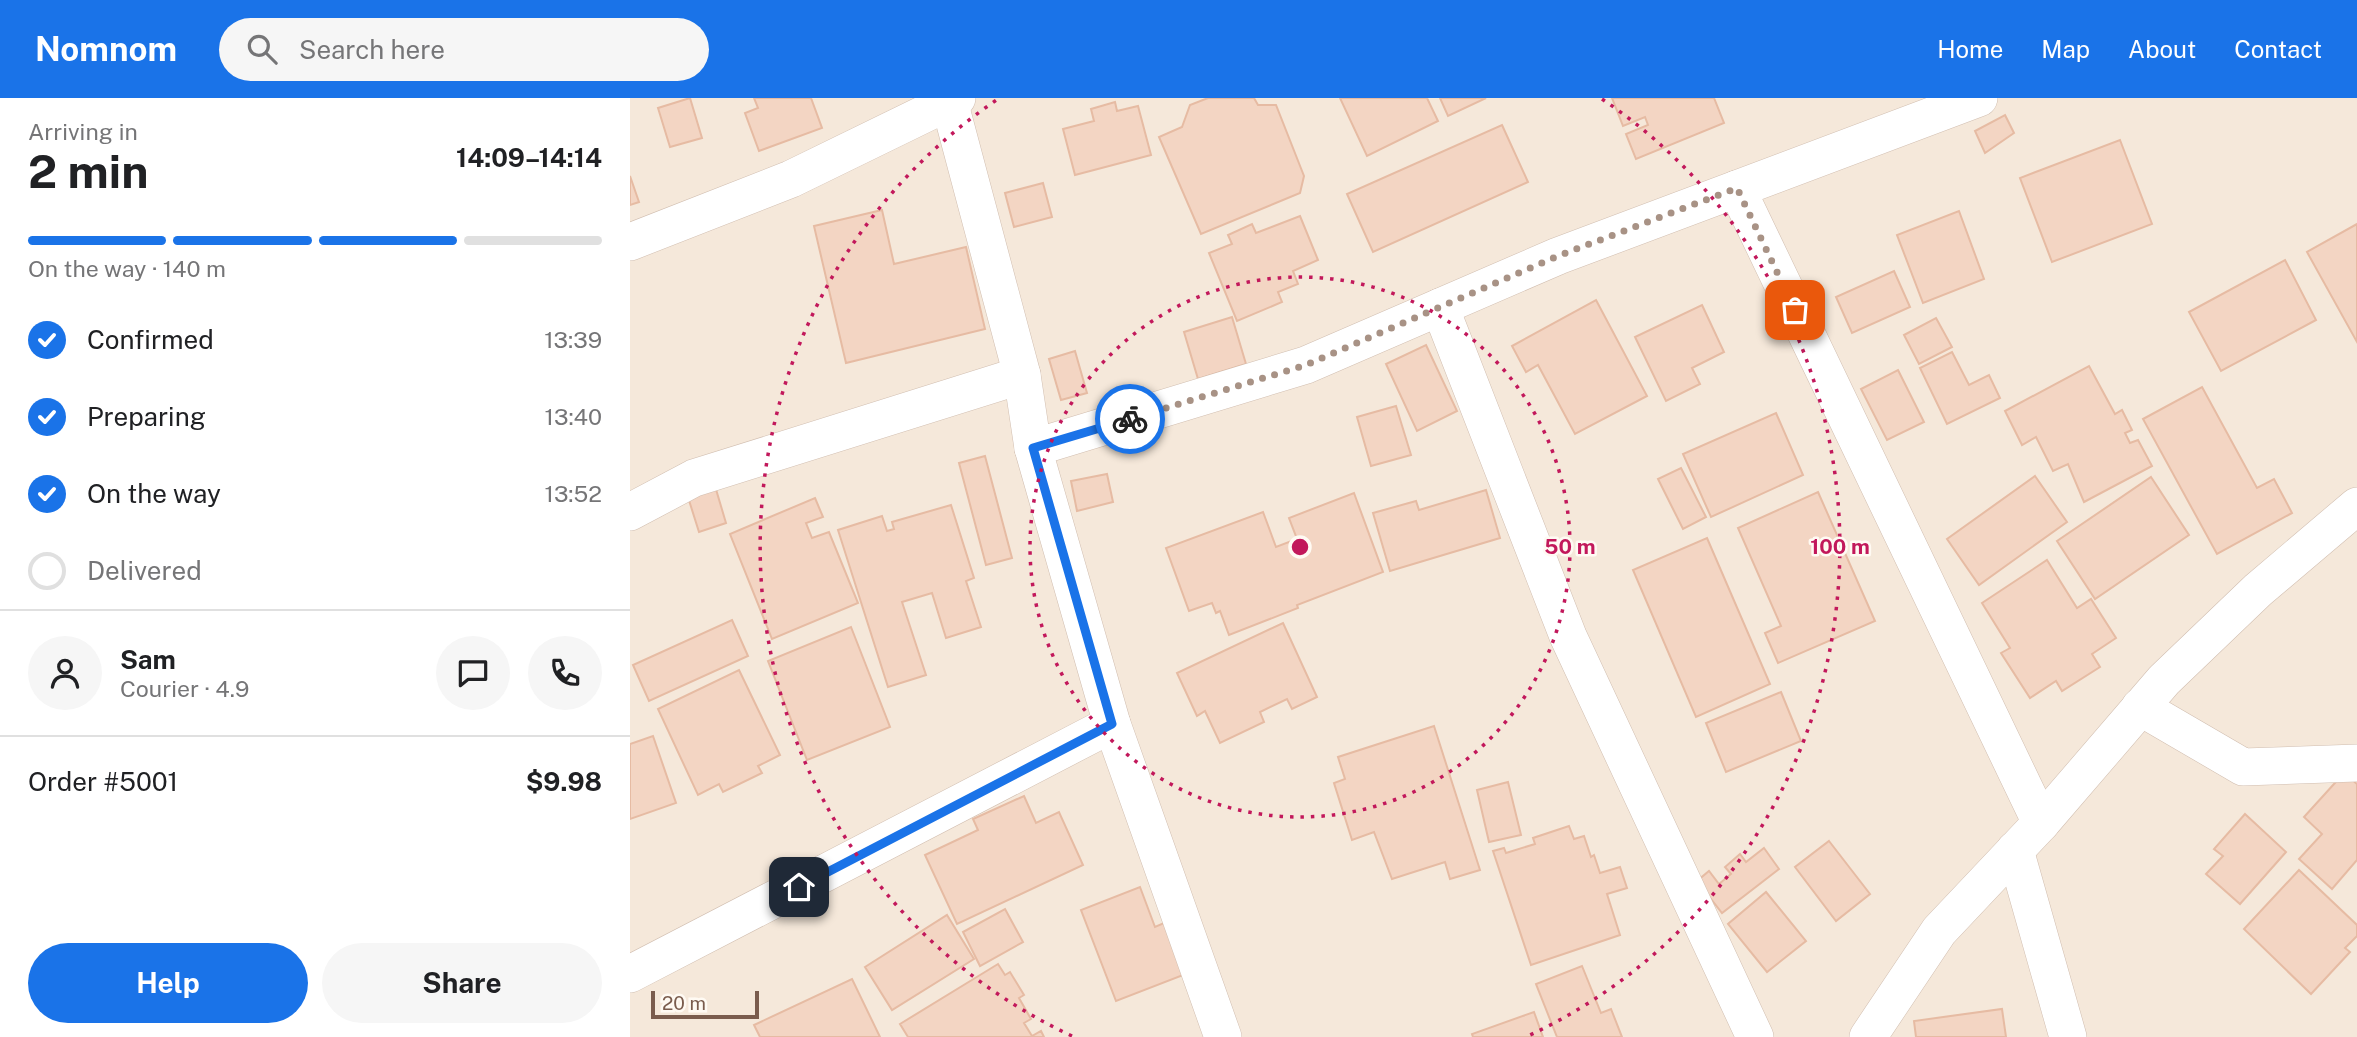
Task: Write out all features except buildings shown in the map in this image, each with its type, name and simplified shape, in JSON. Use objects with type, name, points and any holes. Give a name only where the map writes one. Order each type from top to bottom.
[{"type":"street","points":[[1033,448],[1306,365],[1558,256],[1979,98]]},
{"type":"street","points":[[630,242],[791,179],[953,99],[1022,375],[1033,448],[1112,724],[1223,1037]]},
{"type":"street","points":[[1737,188],[2041,823]]},
{"type":"street","points":[[1440,307],[1568,636],[1755,1037]]},
{"type":"street","points":[[630,512],[694,478],[1022,375]]},
{"type":"street","points":[[1868,1037],[1938,931],[2041,823],[2164,680],[2258,590],[2357,506]]},
{"type":"street","points":[[2140,707],[2243,767],[2357,763]]},
{"type":"street","points":[[630,974],[1112,724]]},
{"type":"street","points":[[2015,850],[2067,1037]]},
{"type":"shaded area","points":[[630,98],[2357,98],[2357,1037],[630,1037]]},
{"type":"way so far","points":[[1130,419],[1306,365],[1558,256],[1737,188],[1795,310]]},
{"type":"route","points":[[799,887],[1112,724],[1033,448],[1130,419]]}]
